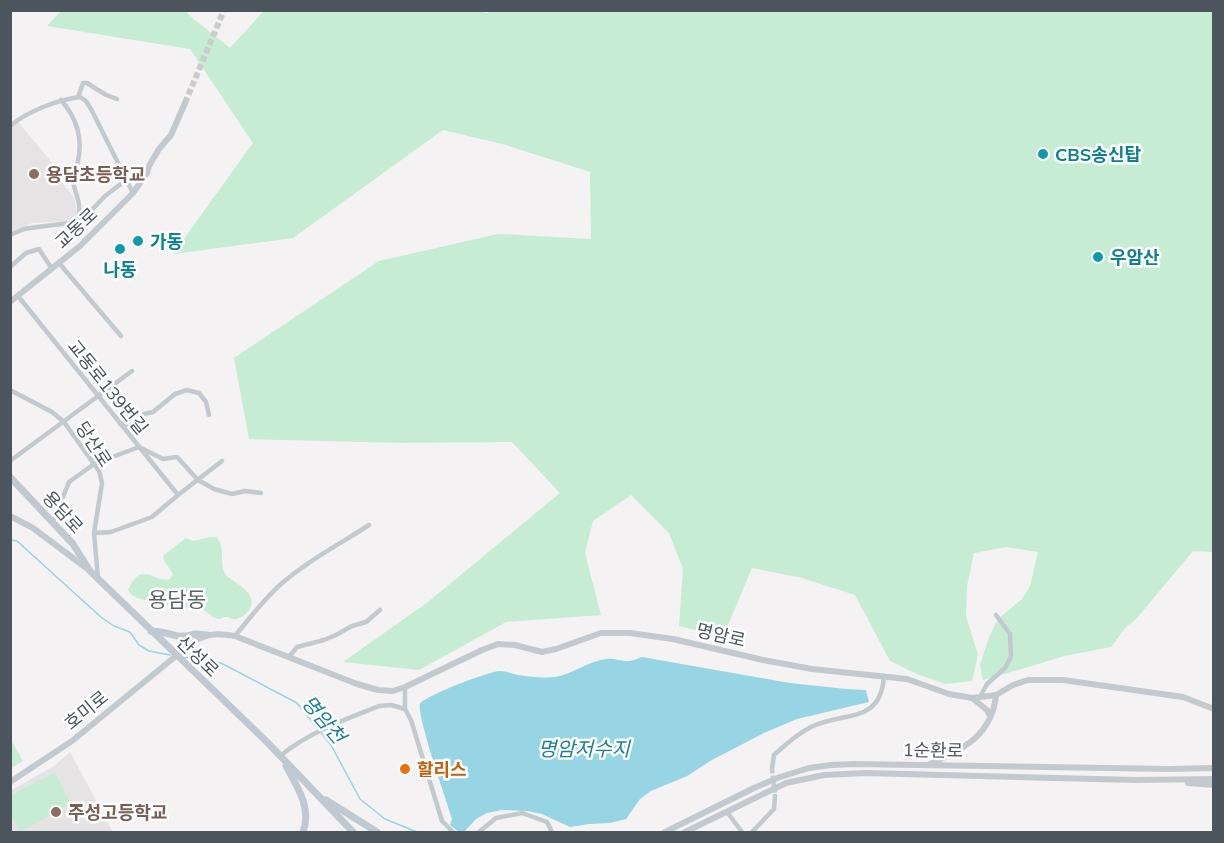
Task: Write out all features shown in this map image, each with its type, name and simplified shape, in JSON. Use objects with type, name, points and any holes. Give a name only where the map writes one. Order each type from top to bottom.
[{"type":"main road","name":"용담로","points":[[10,477],[73,544],[90,571]]},
{"type":"main road","name":"산성로","points":[[90,571],[280,756],[353,832]]},
{"type":"main road","points":[[151,631],[182,636],[207,635]]},
{"type":"main road","points":[[280,756],[301,793],[306,815],[303,832]]},
{"type":"main road","points":[[316,794],[377,832]]},
{"type":"street","points":[[78,97],[82,83],[87,83],[106,96],[117,99]]},
{"type":"street","points":[[10,126],[18,119],[61,100],[80,97],[91,109],[133,193]]},
{"type":"street","points":[[61,100],[75,120],[79,137],[77,164],[72,174],[79,204],[79,219]]},
{"type":"street","name":"교동로","points":[[10,302],[80,246],[133,193],[147,173],[148,166],[159,149],[171,135],[185,103]]},
{"type":"street","points":[[10,235],[37,226],[70,224],[85,217],[105,196],[126,180]]},
{"type":"street","points":[[10,267],[26,254],[39,249],[52,269]]},
{"type":"street","points":[[59,263],[121,336]]},
{"type":"street","name":"교동로139번길","points":[[18,296],[178,495]]},
{"type":"street","points":[[10,461],[132,371]]},
{"type":"street","name":"당산로","points":[[10,390],[52,412],[64,422],[99,471],[102,483],[94,533],[98,579]]},
{"type":"street","points":[[120,424],[131,425],[144,414],[153,412],[175,394],[187,390],[199,393],[206,402],[209,416]]},
{"type":"street","points":[[53,522],[69,482],[94,464],[139,447],[163,459],[177,457],[198,480],[214,489],[232,494],[245,491],[261,493]]},
{"type":"street","points":[[94,533],[111,532],[152,517],[222,461]]},
{"type":"street","name":"산성로","points":[[10,516],[33,528],[90,571]]},
{"type":"street","points":[[235,636],[280,584],[369,525]]},
{"type":"street","points":[[290,657],[297,647],[324,640],[352,626],[366,622],[380,610]]},
{"type":"street","points":[[980,697],[987,684],[1005,669],[1011,657],[1010,634],[996,615]]},
{"type":"street","name":"명암로","points":[[207,635],[235,636],[357,684],[378,690],[393,691],[405,687],[498,644],[515,645],[542,652],[600,633],[630,633],[672,639],[812,669],[907,679],[949,694],[972,698],[996,695],[1013,685],[1029,680],[1063,680],[1183,697],[1214,709]]},
{"type":"street","points":[[176,655],[207,635]]},
{"type":"street","name":"호미로","points":[[10,782],[72,741],[176,655]]},
{"type":"street","points":[[772,769],[774,755],[796,736],[813,726],[875,706],[881,695],[884,676]]},
{"type":"street","points":[[405,687],[405,709],[411,720],[442,821],[453,832]]},
{"type":"street","points":[[927,765],[959,751],[979,736],[995,706],[996,695]]},
{"type":"street","points":[[972,698],[987,710],[990,716]]},
{"type":"street","points":[[280,756],[308,735],[379,706],[391,705],[405,709]]},
{"type":"street","name":"1순환로","points":[[665,832],[762,784],[809,768],[853,764],[1214,768]]},
{"type":"street","name":"1순환로","points":[[685,832],[786,783],[843,773],[1161,780],[1214,779]]},
{"type":"street","points":[[1161,780],[1214,785]]},
{"type":"street","points":[[752,832],[774,809],[775,796]]},
{"type":"street","points":[[727,812],[742,832]]},
{"type":"street","points":[[479,832],[496,818],[522,813],[547,822],[552,832]]},
{"type":"shaded area","name":"용담초등학교","points":[[18,122],[54,165],[63,184],[74,198],[78,216],[69,221],[32,223],[11,233],[11,129]]},
{"type":"shaded area","name":"주성고등학교","points":[[70,752],[113,832],[11,832],[10,791],[54,766]]},
{"type":"green space","points":[[263,10],[471,10],[487,13],[494,10],[1213,11],[1213,552],[1193,551],[1111,647],[1064,656],[983,680],[980,665],[989,637],[998,619],[1022,599],[1030,586],[1038,552],[1006,547],[974,553],[967,586],[966,616],[978,655],[972,681],[945,684],[890,661],[855,595],[802,578],[752,568],[723,637],[679,626],[683,569],[669,533],[631,495],[593,521],[585,553],[601,615],[506,622],[419,670],[343,662],[428,602],[560,493],[512,442],[403,443],[249,439],[234,358],[379,261],[498,234],[591,239],[590,172],[506,145],[443,130],[293,238],[173,254],[253,143],[190,49],[47,26],[61,11],[186,11],[230,48]]},
{"type":"green space","points":[[216,537],[219,541],[224,571],[227,576],[243,588],[251,598],[250,609],[241,617],[219,619],[200,609],[172,606],[137,598],[128,590],[133,581],[143,574],[170,579],[173,574],[163,559],[164,555],[186,538],[193,541]]},
{"type":"green space","points":[[10,738],[23,761],[11,768],[10,768]]},
{"type":"green space","points":[[55,773],[71,804],[20,832],[11,815],[11,795]]},
{"type":"water","name":"명암저수지","points":[[642,657],[790,683],[866,690],[869,702],[797,719],[764,733],[687,776],[651,791],[640,799],[626,819],[570,827],[542,814],[502,810],[487,813],[476,819],[464,832],[459,832],[450,825],[452,819],[420,711],[420,704],[424,700],[458,684],[494,672],[502,671],[532,677],[555,677],[600,660],[632,661]]},
{"type":"waterway","name":"명암천","points":[[10,540],[17,541],[102,618],[130,632],[139,645],[149,651],[170,655]]},
{"type":"waterway","name":"명암천","points":[[185,657],[221,663],[297,703],[331,745],[360,799],[385,819],[417,832]]},
{"type":"tunnel","points":[[185,103],[224,10]]},
{"type":"tunnel","points":[[772,769],[775,796]]},
{"type":"place","name":"CBS송신탑","points":[[1043,154]]},
{"type":"place","name":"용담초등학교","points":[[34,174]]},
{"type":"place","name":"가동","points":[[138,241]]},
{"type":"place","name":"나동","points":[[120,249]]},
{"type":"place","name":"우암산","points":[[1098,257]]},
{"type":"place","name":"할리스","points":[[405,769]]},
{"type":"place","name":"주성고등학교","points":[[56,812]]},
{"type":"district","name":"용담동","points":[[177,599]]}]
